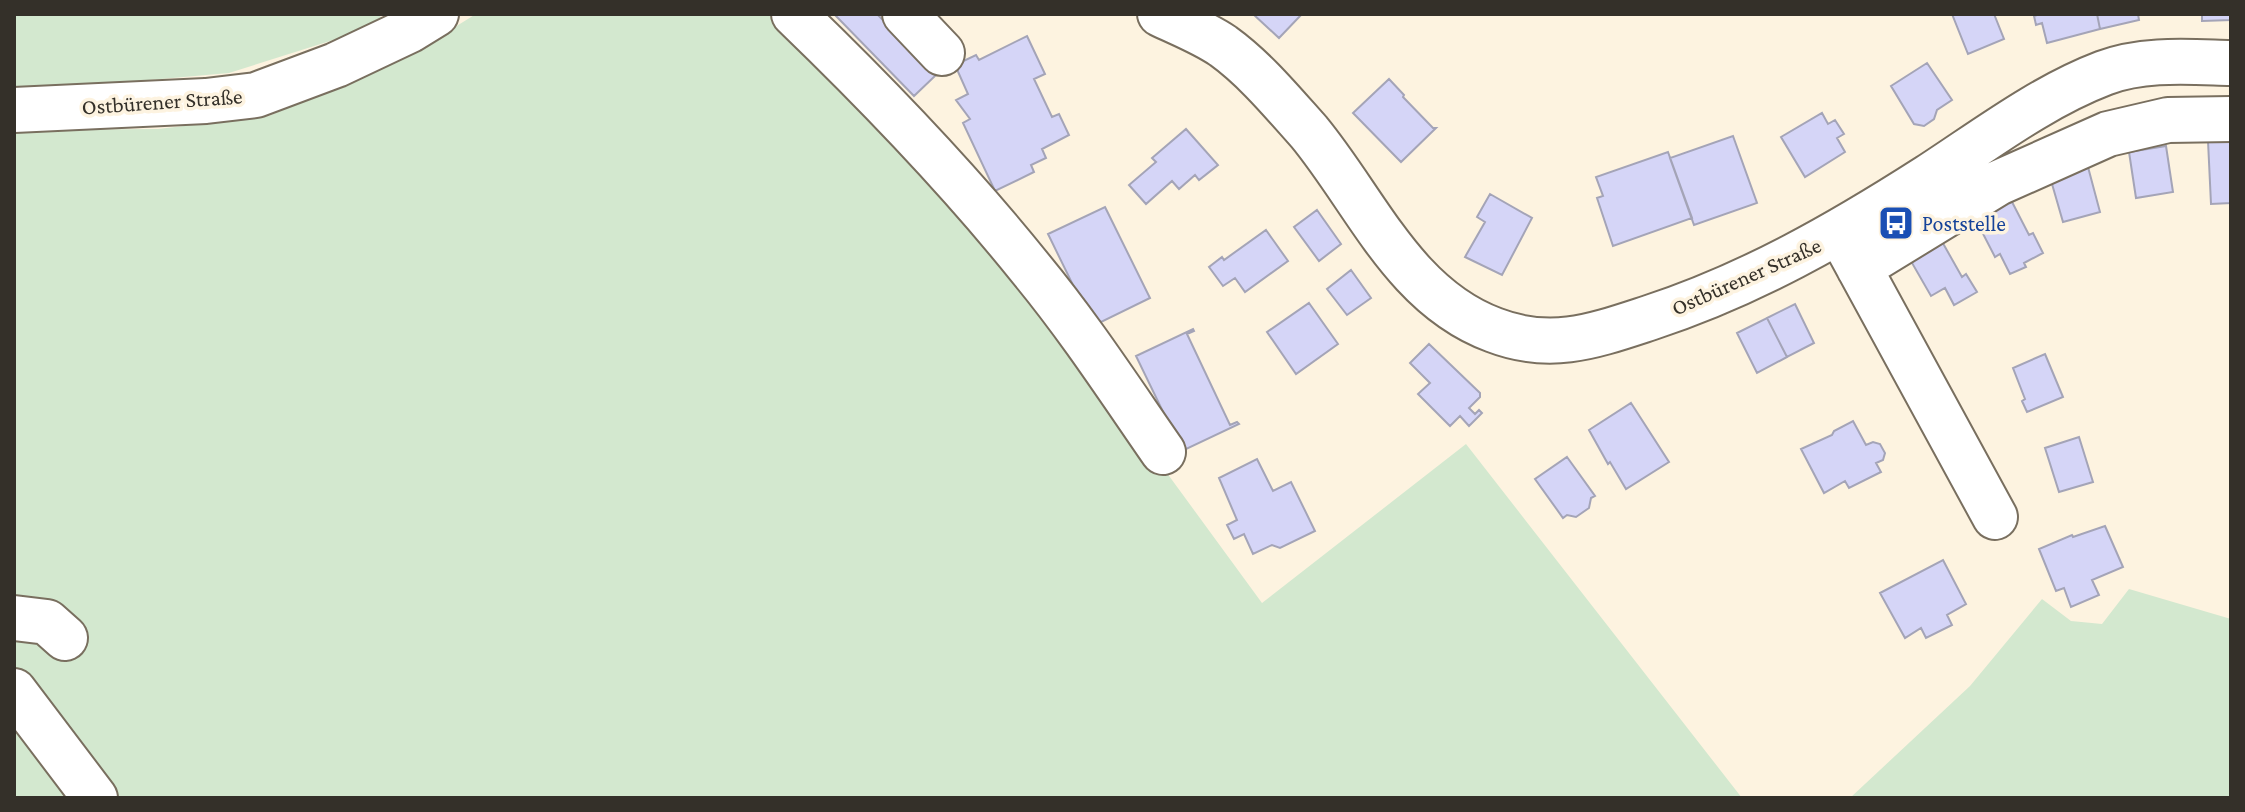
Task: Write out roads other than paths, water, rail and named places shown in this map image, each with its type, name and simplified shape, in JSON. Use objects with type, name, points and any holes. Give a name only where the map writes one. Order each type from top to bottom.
[{"type":"street","name":"Ostbürener Straße","points":[[14,110],[206,101],[256,95],[336,65],[410,30],[436,14]]},
{"type":"street","points":[[794,14],[891,108],[1031,268],[1078,329],[1163,452]]},
{"type":"street","points":[[905,14],[942,53]]},
{"type":"street","name":"Ostbürener Straße","points":[[1160,14],[1223,46],[1255,74],[1310,134],[1395,254],[1462,317],[1497,332],[1541,341],[1585,339],[1701,301],[1805,253],[1850,250],[2041,103],[2106,72],[2142,64],[2231,63]]},
{"type":"street","points":[[1995,517],[1850,250],[2108,134],[2168,120],[2231,119]]},
{"type":"street","points":[[14,618],[47,622],[65,638]]},
{"type":"street","points":[[14,691],[95,798]]},
{"type":"place","name":"Poststelle","points":[[1896,223]]}]
